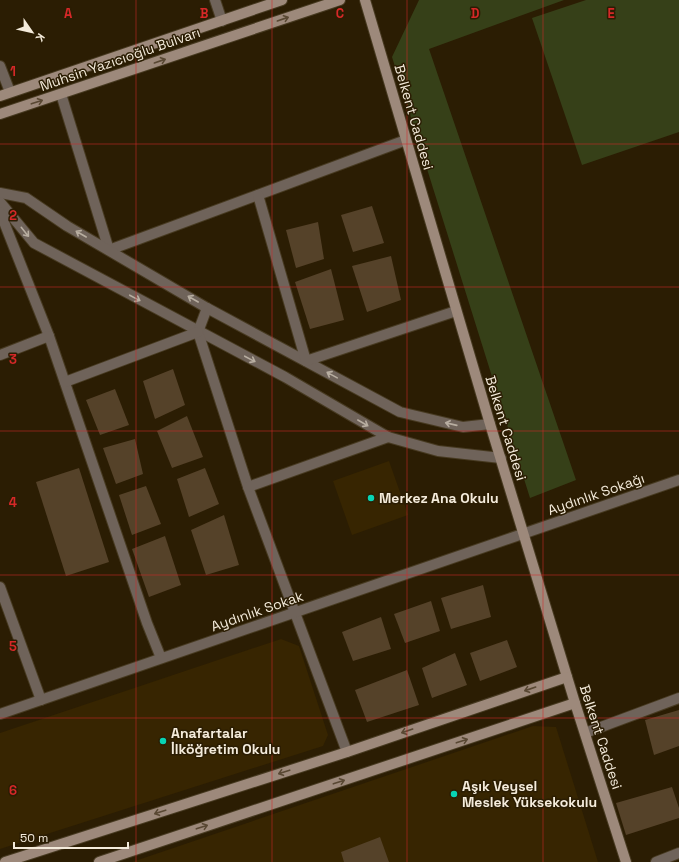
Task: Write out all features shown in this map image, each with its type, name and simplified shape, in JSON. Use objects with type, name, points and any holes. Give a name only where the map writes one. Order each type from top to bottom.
[{"type":"street","points":[[215,0],[222,21]]},
{"type":"street","name":"Muhsin Yazıcıoğlu Bulvarı","points":[[0,96],[282,0]]},
{"type":"street","name":"Muhsin Yazıcıoğlu Bulvarı","points":[[0,114],[340,0]]},
{"type":"street","name":"Belkent Caddesi","points":[[366,0],[456,311],[523,535],[626,862]]},
{"type":"street","points":[[0,66],[10,92]]},
{"type":"street","points":[[61,94],[109,250]]},
{"type":"street","points":[[109,250],[406,140]]},
{"type":"street","points":[[0,193],[26,198],[67,226],[207,308],[400,412],[463,427],[490,424]]},
{"type":"street","points":[[258,195],[306,361]]},
{"type":"street","points":[[0,202],[34,244],[285,378],[388,437],[438,451],[501,458]]},
{"type":"street","points":[[0,212],[49,336],[147,623],[161,658]]},
{"type":"street","points":[[207,308],[198,332],[248,487],[296,612],[347,752]]},
{"type":"street","points":[[306,361],[456,311]]},
{"type":"street","points":[[65,382],[198,332]]},
{"type":"street","points":[[0,355],[49,336]]},
{"type":"street","points":[[248,487],[388,437]]},
{"type":"street","name":"Aydınlık Sokağı","points":[[523,535],[679,480]]},
{"type":"street","name":"Aydınlık Sokak","points":[[0,714],[523,535]]},
{"type":"street","points":[[0,587],[41,700]]},
{"type":"street","points":[[5,862],[347,752],[567,677]]},
{"type":"street","points":[[585,733],[679,698]]},
{"type":"street","points":[[99,862],[575,703]]},
{"type":"street","points":[[656,862],[679,853]]},
{"type":"shaded area","name":"Merkez Ana Okulu","points":[[389,461],[408,515],[352,535],[333,481]]},
{"type":"shaded area","name":"Anafartalar İlköğretim Okulu","points":[[281,639],[299,646],[328,735],[323,746],[0,849],[0,733]]},
{"type":"shaded area","name":"Aşık Veysel Meslek Yüksekokulu","points":[[533,726],[556,727],[598,862],[132,862]]},
{"type":"green space","points":[[419,0],[564,0],[429,49],[576,480],[530,498],[392,57]]},
{"type":"green space","points":[[586,0],[679,0],[679,132],[582,165],[532,18]]},
{"type":"building","points":[[372,206],[384,243],[353,252],[341,215]]},
{"type":"building","points":[[318,222],[324,259],[296,268],[286,230]]},
{"type":"building","points":[[391,256],[401,300],[367,312],[352,266]]},
{"type":"building","points":[[331,269],[344,320],[310,329],[295,282]]},
{"type":"building","points":[[173,369],[185,405],[155,419],[143,381]]},
{"type":"building","points":[[115,389],[129,425],[100,435],[86,400]]},
{"type":"building","points":[[187,416],[203,457],[172,468],[157,431]]},
{"type":"building","points":[[135,439],[143,474],[116,484],[103,448]]},
{"type":"building","points":[[79,468],[109,562],[66,576],[36,482]]},
{"type":"building","points":[[205,468],[219,504],[189,517],[177,479]]},
{"type":"building","points":[[146,486],[161,524],[132,535],[119,495]]},
{"type":"building","points":[[224,515],[239,565],[206,575],[191,530]]},
{"type":"building","points":[[165,536],[181,585],[149,597],[132,549]]},
{"type":"building","points":[[483,585],[491,617],[451,629],[441,598]]},
{"type":"building","points":[[431,601],[440,631],[405,643],[394,614]]},
{"type":"building","points":[[381,617],[391,649],[353,661],[342,632]]},
{"type":"building","points":[[507,640],[517,667],[480,681],[470,653]]},
{"type":"building","points":[[455,653],[467,685],[432,698],[422,668]]},
{"type":"building","points":[[407,670],[419,705],[367,722],[355,690]]},
{"type":"building","points":[[679,710],[679,746],[654,755],[645,720]]},
{"type":"building","points":[[672,787],[679,808],[679,818],[626,835],[616,803]]},
{"type":"building","points":[[380,837],[389,862],[344,862],[341,852]]},
{"type":"place","name":"Merkez Ana Okulu","points":[[371,498]]},
{"type":"place","name":"Anafartalar İlköğretim Okulu","points":[[163,741]]},
{"type":"place","name":"Aşık Veysel Meslek Yüksekokulu","points":[[454,794]]}]
